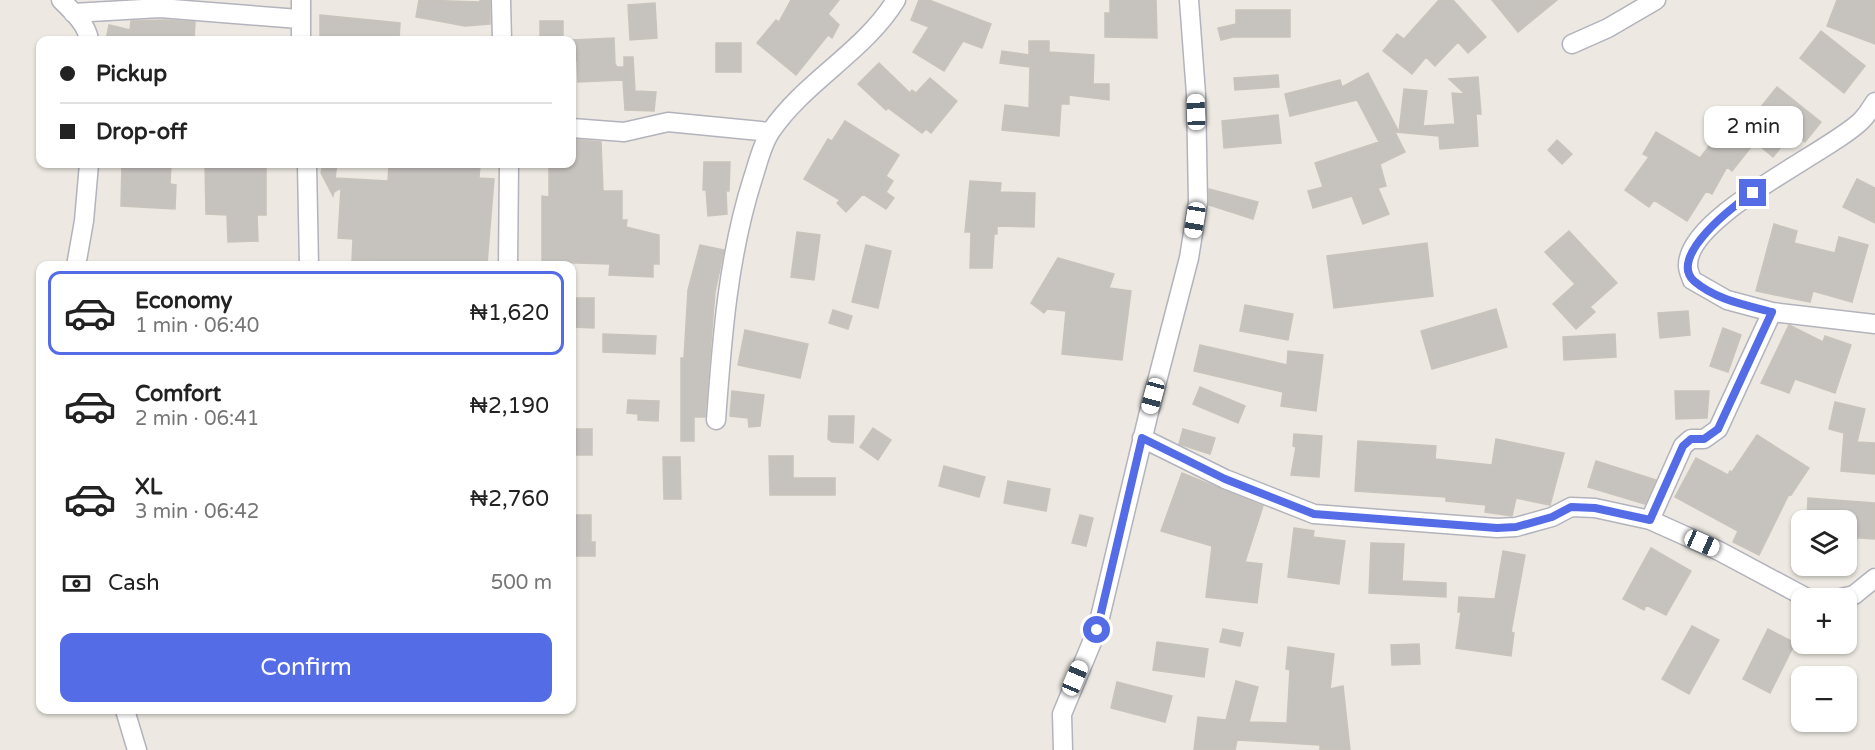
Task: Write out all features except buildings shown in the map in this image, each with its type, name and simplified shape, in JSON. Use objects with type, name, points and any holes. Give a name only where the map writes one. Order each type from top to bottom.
[{"type":"street","points":[[301,0],[301,36]]},
{"type":"street","points":[[501,0],[502,36]]},
{"type":"street","points":[[716,420],[723,332],[738,230],[770,132],[794,104],[884,20],[896,0]]},
{"type":"street","points":[[1063,750],[1062,714],[1097,630],[1142,438],[1189,258],[1198,202],[1196,94],[1189,0]]},
{"type":"street","points":[[1572,44],[1608,28],[1656,0]]},
{"type":"street","points":[[67,6],[160,8],[299,19]]},
{"type":"street","points":[[67,6],[88,36]]},
{"type":"street","points":[[1875,102],[1862,120],[1831,143],[1735,205],[1700,239],[1691,254],[1688,267],[1692,280],[1727,300],[1772,312],[1875,324]]},
{"type":"street","points":[[576,128],[624,132],[668,122],[770,132]]},
{"type":"street","points":[[77,261],[84,221],[89,168]]},
{"type":"street","points":[[308,168],[309,261]]},
{"type":"street","points":[[507,261],[509,168]]},
{"type":"street","points":[[1650,520],[1683,446],[1691,439],[1704,439],[1718,429],[1772,312]]},
{"type":"street","points":[[1142,438],[1225,479],[1314,514],[1497,528],[1516,527],[1552,517],[1571,507],[1595,508],[1650,520],[1719,551],[1791,589]]},
{"type":"street","points":[[1857,593],[1875,578]]},
{"type":"street","points":[[126,714],[137,750]]},
{"type":"route","points":[[1097,630],[1142,438],[1225,479],[1314,514],[1497,528],[1516,527],[1552,517],[1571,507],[1595,508],[1650,520],[1683,446],[1691,439],[1704,439],[1718,429],[1772,312],[1727,300],[1711,292],[1692,280],[1688,267],[1691,254],[1700,239],[1735,205],[1753,193]]}]
